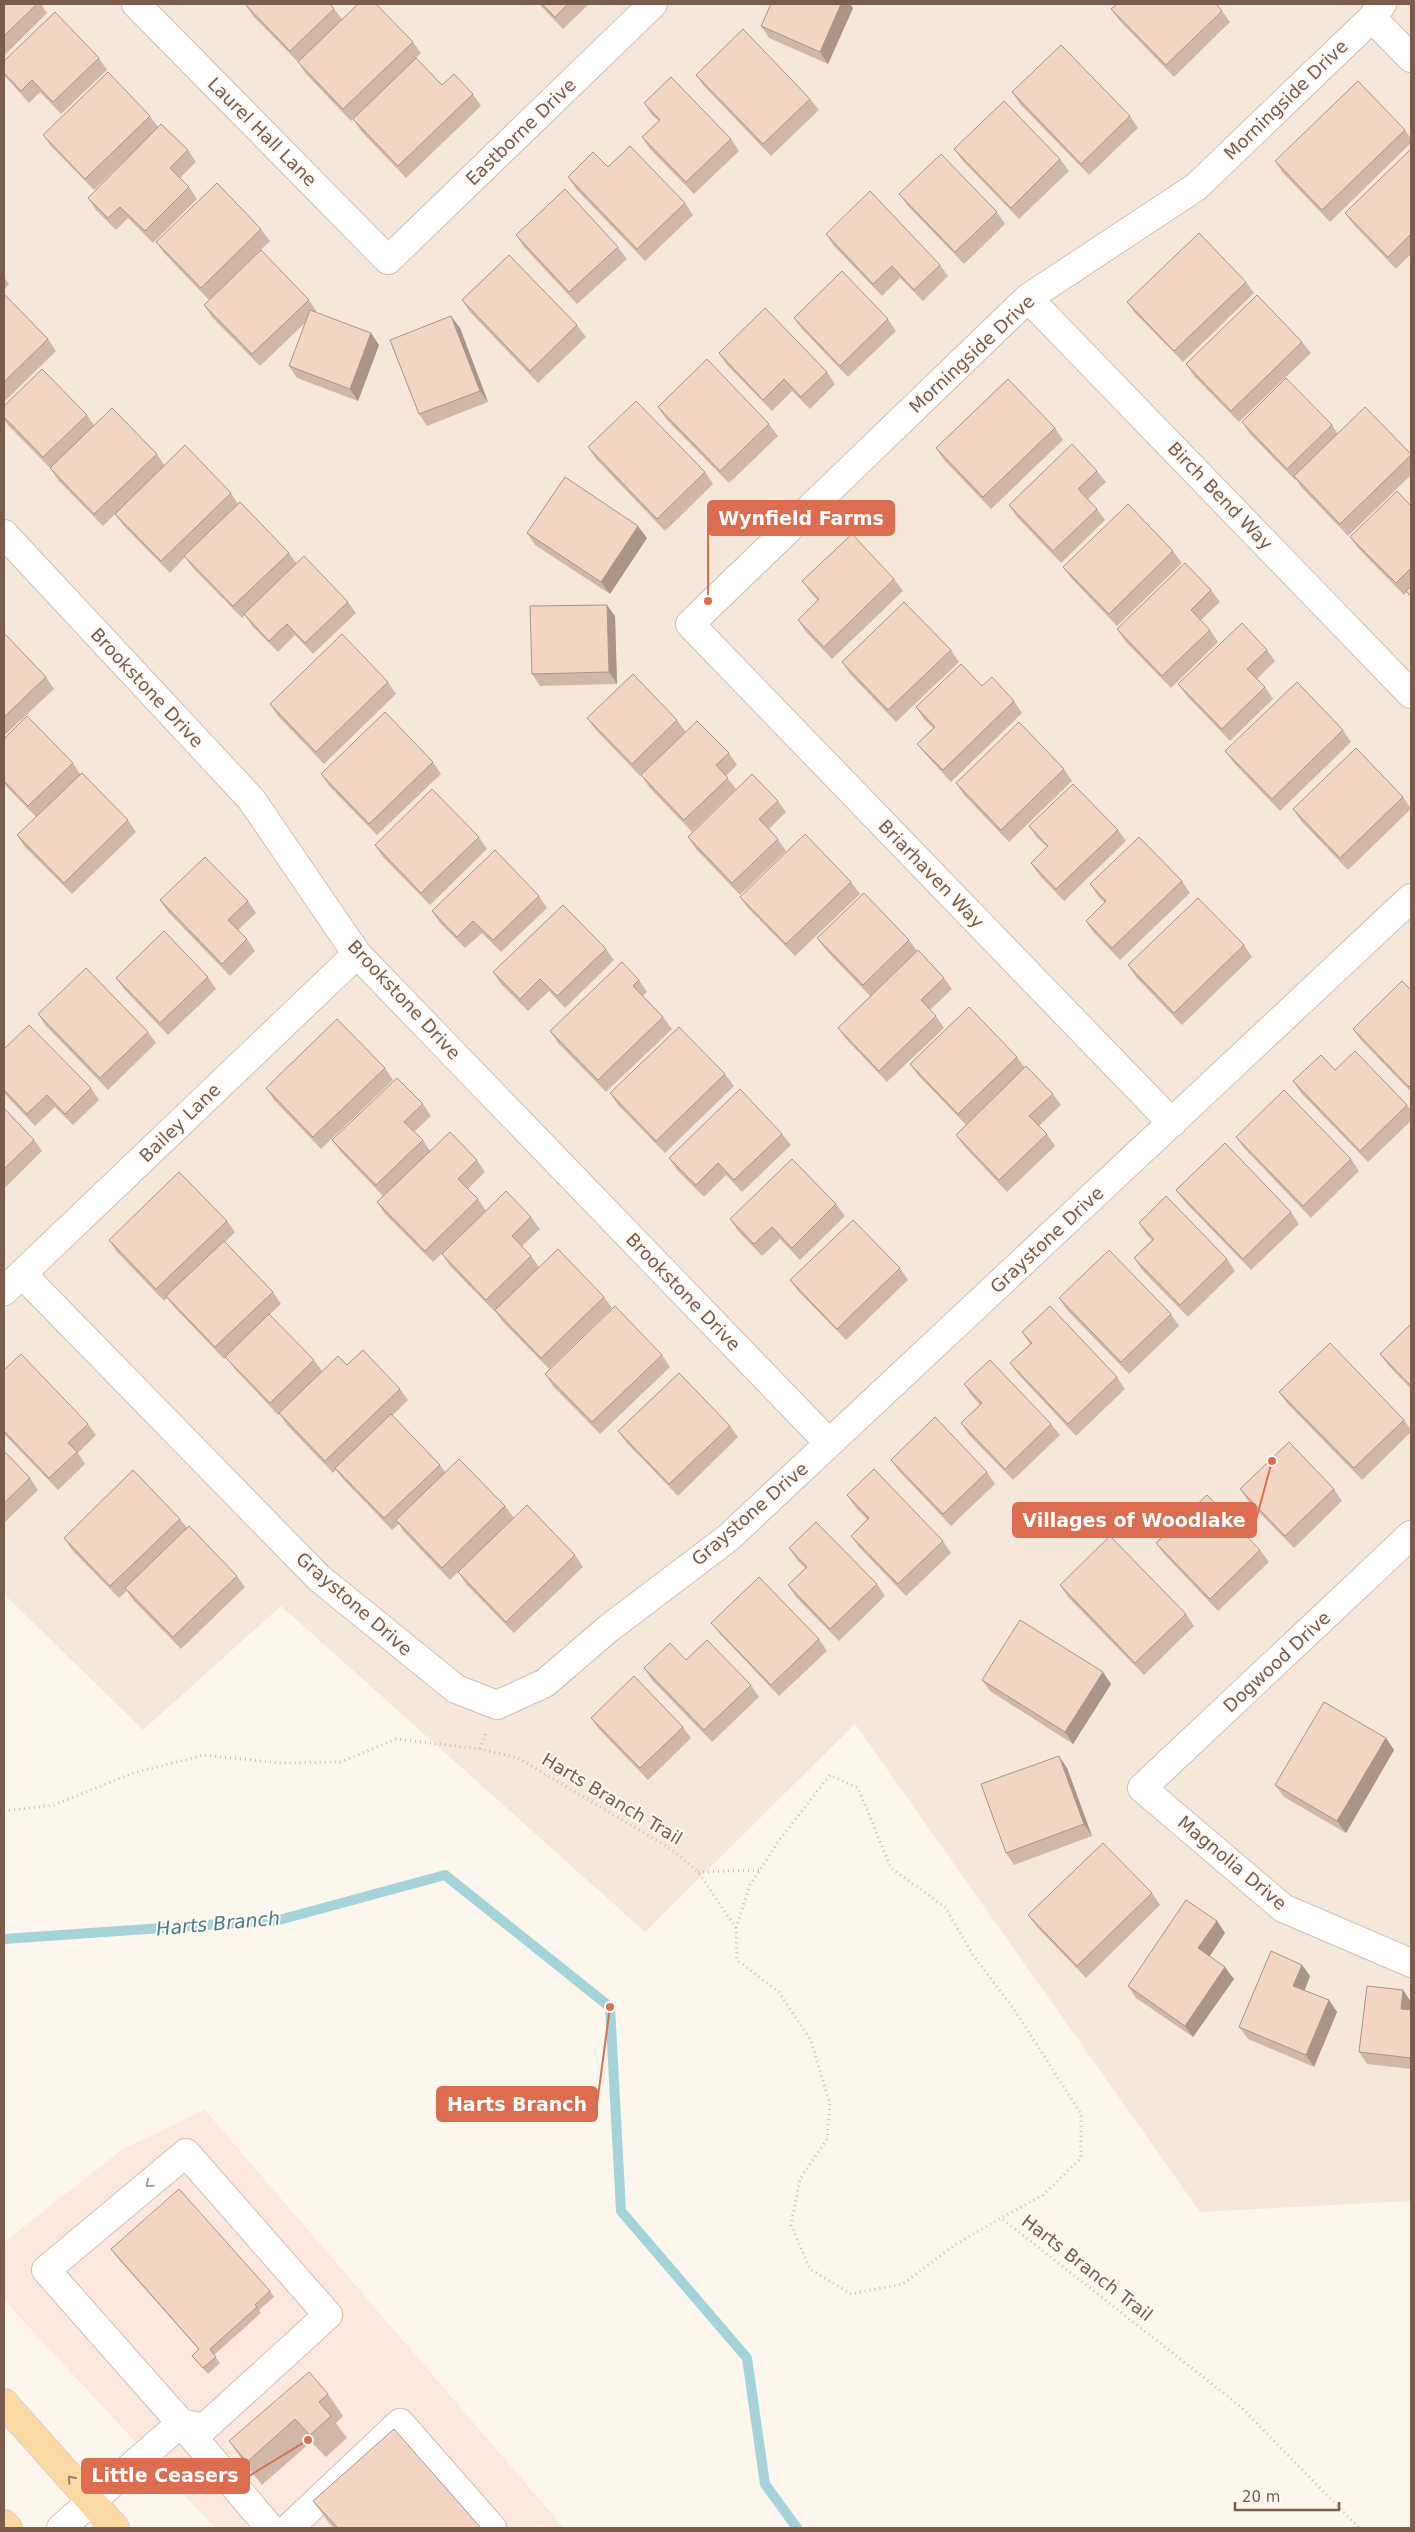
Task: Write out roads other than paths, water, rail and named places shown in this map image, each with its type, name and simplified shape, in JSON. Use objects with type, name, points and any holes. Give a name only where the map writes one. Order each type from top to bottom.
[{"type":"main road","points":[[4,2403],[115,2528]]},
{"type":"main road","points":[[4,2524],[8,2528]]},
{"type":"street","name":"Laurel Hall Lane","points":[[136,4],[388,260]]},
{"type":"street","name":"Eastborne Drive","points":[[388,260],[653,4]]},
{"type":"street","points":[[1377,11],[1411,58]]},
{"type":"street","name":"Morningside Drive","points":[[690,624],[1028,298],[1196,187],[1377,11]]},
{"type":"street","name":"Birch Bend Way","points":[[1028,298],[1411,694]]},
{"type":"street","name":"Brookstone Drive","points":[[4,534],[251,799],[357,954],[829,1443]]},
{"type":"street","name":"Briarhaven Way","points":[[690,624],[1172,1123]]},
{"type":"street","name":"Graystone Drive","points":[[13,1283],[319,1578],[456,1689],[497,1705],[546,1683],[609,1628],[728,1538],[1411,898]]},
{"type":"street","name":"Bailey Lane","points":[[13,1283],[357,954]]},
{"type":"street","name":"Dogwood Drive","points":[[1142,1788],[1411,1535]]},
{"type":"street","name":"Magnolia Drive","points":[[1142,1788],[1283,1908],[1411,1963]]},
{"type":"street","points":[[181,2423],[204,2428],[328,2315],[186,2152],[46,2270],[181,2423],[270,2528]]},
{"type":"street","points":[[61,2528],[181,2423]]},
{"type":"street","points":[[289,2528],[400,2423],[492,2528]]},
{"type":"waterway","name":"Harts Branch","points":[[4,1939],[279,1920],[445,1875],[610,2007],[621,2211],[747,2358],[765,2484],[797,2528]]},
{"type":"place","name":"Wynfield Farms","points":[[708,601]]},
{"type":"place","name":"Villages of Woodlake","points":[[1272,1461]]},
{"type":"place","name":"Harts Branch","points":[[610,2007]]},
{"type":"place","name":"Little Ceasers","points":[[308,2440]]}]
